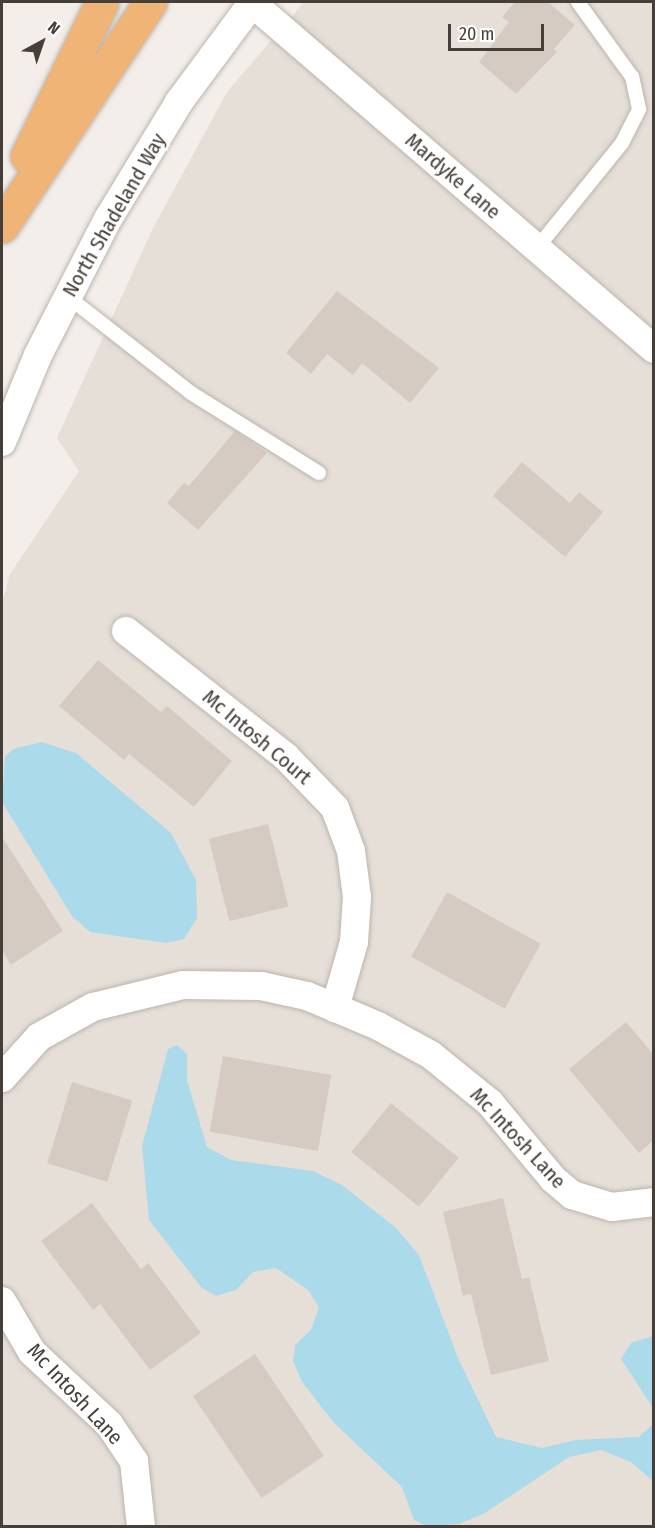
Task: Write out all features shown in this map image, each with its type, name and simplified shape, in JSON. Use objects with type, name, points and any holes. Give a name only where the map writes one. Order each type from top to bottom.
[{"type":"highway","points":[[2,209],[102,2]]},
{"type":"highway","points":[[2,226],[150,2]]},
{"type":"street","name":"Mardyke Lane","points":[[252,2],[654,349]]},
{"type":"street","name":"North Shadeland Way","points":[[2,442],[67,296],[179,102],[252,2]]},
{"type":"street","name":"Mc Intosh Court","points":[[126,631],[286,757],[335,808],[351,851],[357,897],[354,942],[335,1008]]},
{"type":"street","name":"Mc Intosh Lane","points":[[2,1078],[28,1047],[66,1018],[152,991],[199,983],[261,986],[335,1008],[405,1040],[455,1073],[512,1124],[553,1179],[572,1195],[612,1208],[654,1202]]},
{"type":"street","name":"Mc Intosh Lane","points":[[2,1301],[32,1352],[109,1424],[134,1461],[141,1527]]},
{"type":"lane","points":[[537,248],[622,143],[639,109],[632,77],[578,2]]},
{"type":"lane","points":[[67,296],[191,393],[319,473]]},
{"type":"shaded area","points":[[304,2],[653,2],[653,1526],[2,1526],[2,603],[10,574],[79,471],[57,438],[153,228],[227,92]]},
{"type":"water","points":[[42,742],[76,753],[171,833],[196,880],[197,918],[184,939],[166,943],[90,932],[72,916],[2,802],[5,757],[13,749]]},
{"type":"water","points":[[177,1045],[187,1054],[187,1080],[207,1147],[231,1160],[313,1171],[342,1185],[396,1228],[419,1255],[458,1358],[496,1437],[542,1448],[575,1440],[639,1437],[652,1425],[653,1414],[653,1481],[631,1462],[601,1450],[569,1457],[485,1513],[459,1524],[427,1526],[414,1520],[402,1487],[334,1423],[302,1382],[293,1361],[295,1345],[311,1330],[319,1307],[308,1290],[276,1268],[253,1272],[236,1290],[216,1296],[202,1288],[149,1220],[142,1146],[168,1049]]},
{"type":"water","points":[[654,1336],[653,1408],[621,1359],[631,1343]]},
{"type":"building","points":[[515,2],[548,2],[575,25],[554,49],[557,52],[516,94],[479,62],[509,22],[502,17]]},
{"type":"building","points":[[337,291],[439,368],[410,403],[362,363],[353,375],[327,354],[311,374],[286,353]]},
{"type":"building","points":[[235,431],[267,453],[198,530],[167,503],[184,483],[189,486]]},
{"type":"building","points":[[522,462],[570,503],[579,492],[603,512],[565,557],[493,496]]},
{"type":"building","points":[[98,660],[161,712],[167,706],[232,761],[194,807],[129,754],[124,760],[59,706]]},
{"type":"building","points":[[268,824],[289,906],[229,921],[209,839]]},
{"type":"building","points":[[2,837],[63,931],[11,965],[2,950]]},
{"type":"building","points":[[447,892],[541,944],[505,1009],[411,957]]},
{"type":"building","points":[[626,1022],[654,1055],[654,1140],[639,1153],[569,1069]]},
{"type":"building","points":[[223,1056],[331,1075],[318,1151],[210,1132]]},
{"type":"building","points":[[72,1082],[132,1100],[107,1182],[47,1163]]},
{"type":"building","points":[[391,1103],[459,1158],[419,1207],[351,1152]]},
{"type":"building","points":[[503,1198],[522,1279],[529,1277],[549,1361],[491,1375],[471,1294],[463,1296],[443,1212]]},
{"type":"building","points":[[92,1203],[141,1269],[148,1263],[201,1333],[150,1370],[100,1304],[93,1310],[41,1241]]},
{"type":"building","points":[[255,1354],[324,1456],[262,1498],[193,1396]]}]
